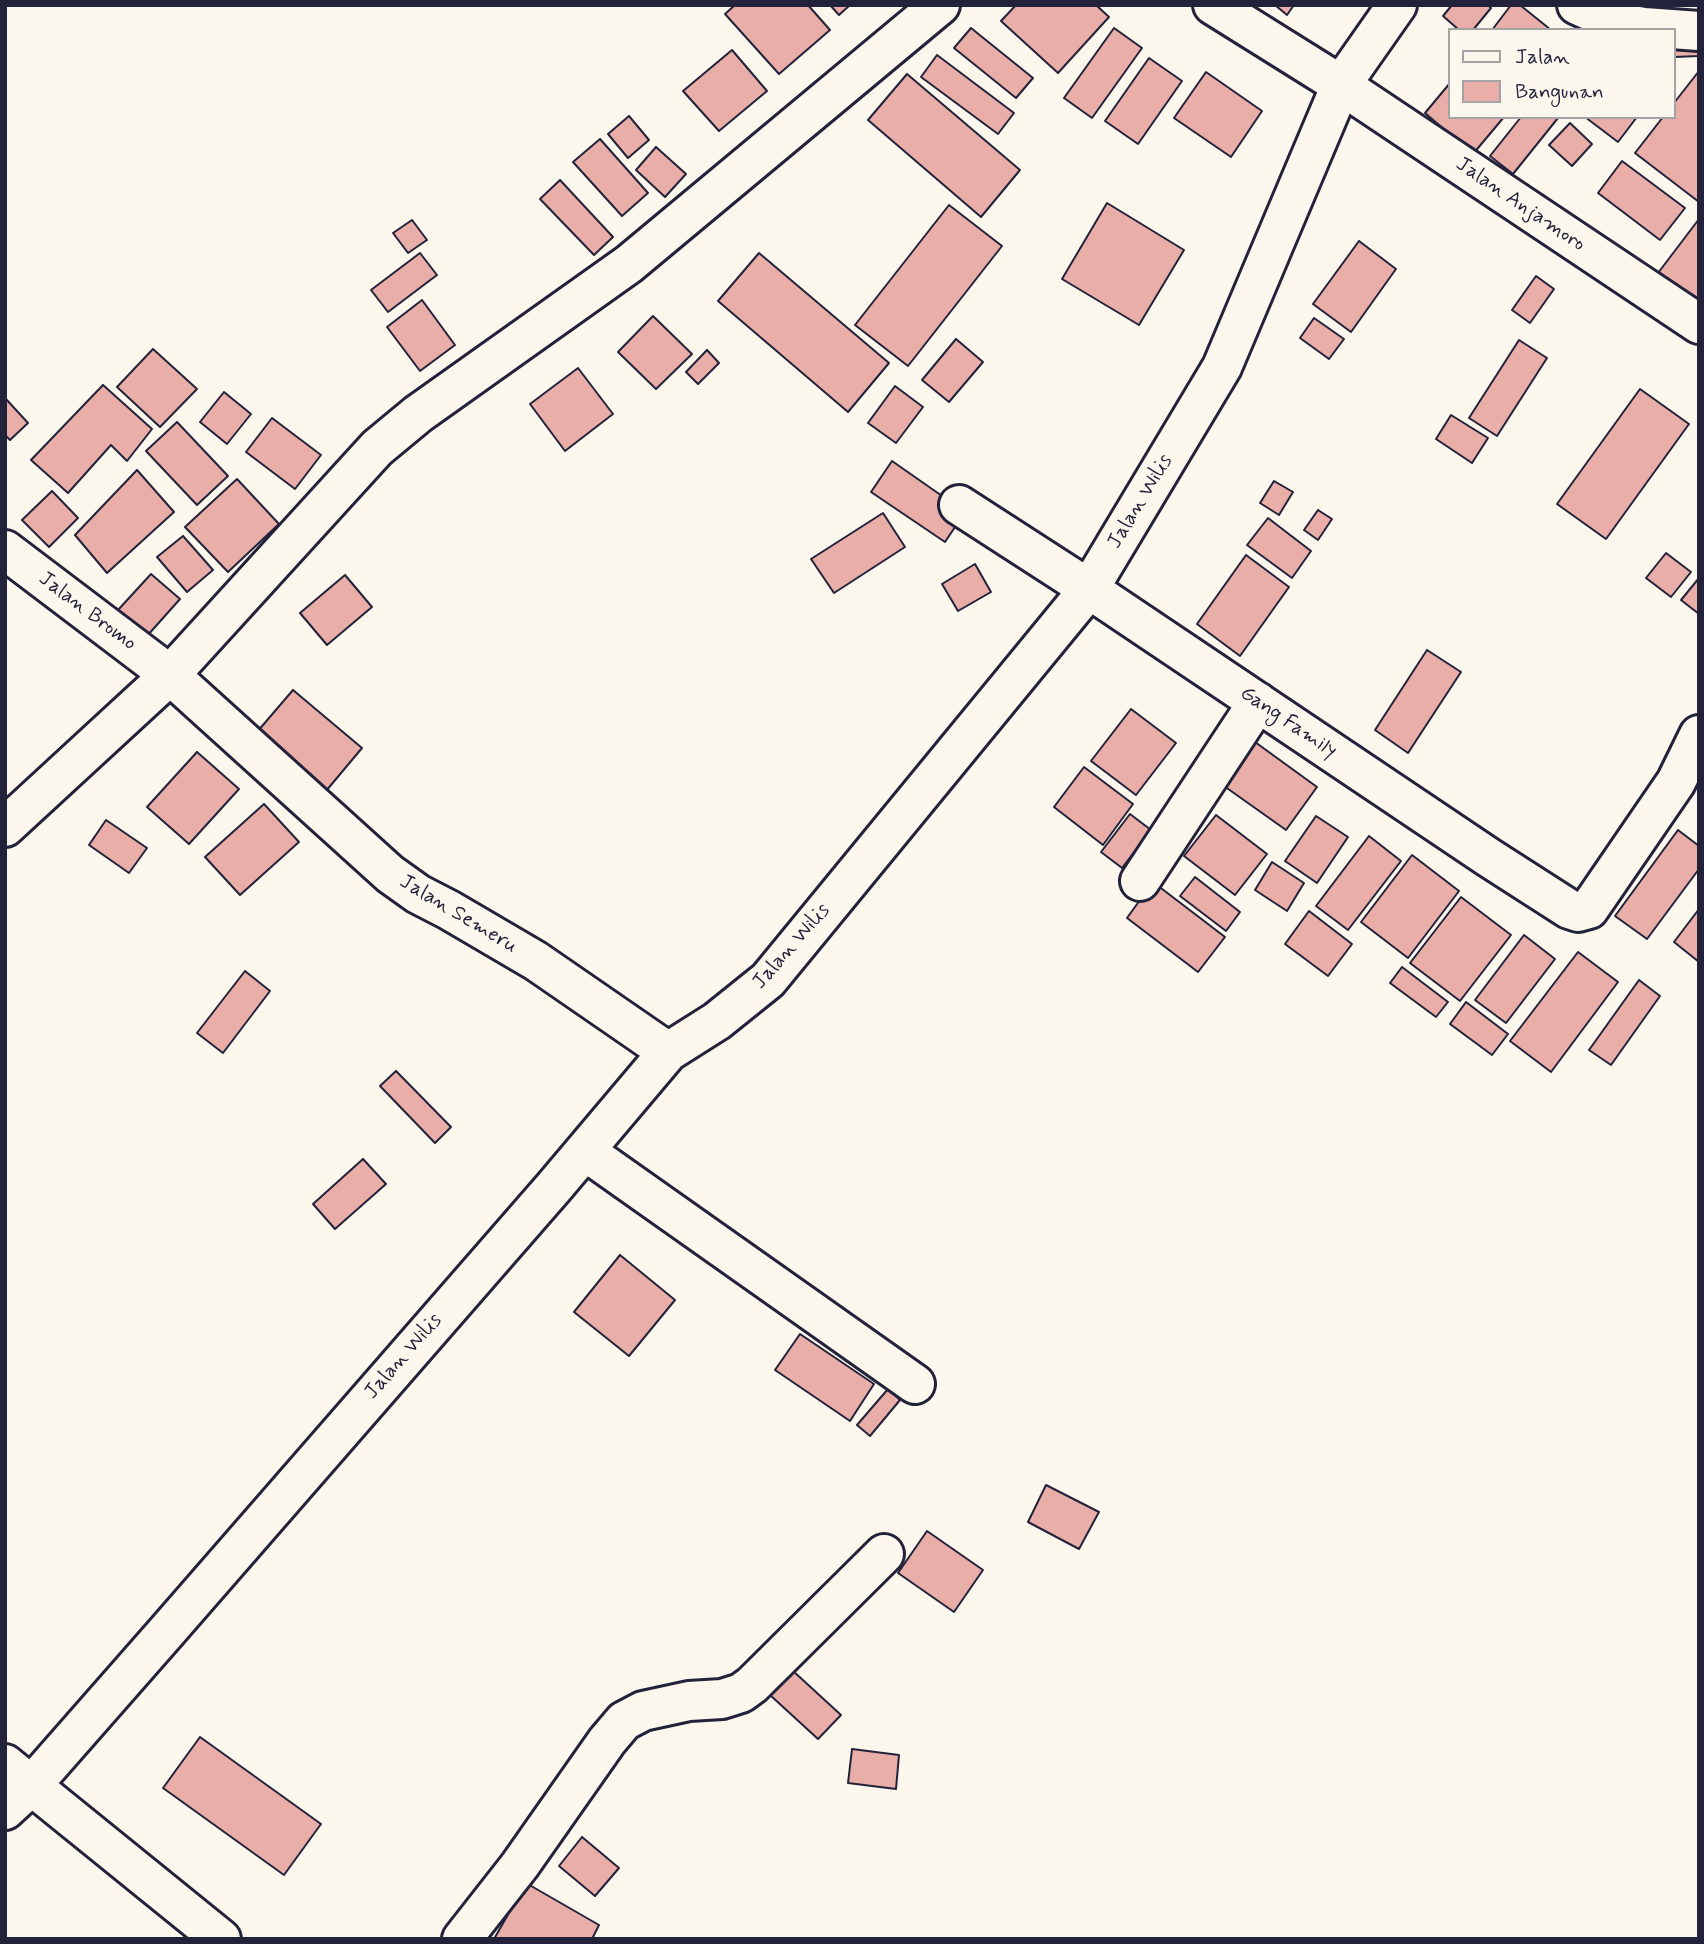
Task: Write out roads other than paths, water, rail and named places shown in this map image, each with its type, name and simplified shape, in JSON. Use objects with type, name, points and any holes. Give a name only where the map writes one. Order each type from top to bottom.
[{"type":"street","points":[[5,827],[170,674],[377,448],[418,414],[629,264],[940,5]]},
{"type":"street","name":"Jalan Anjamoro","points":[[1213,5],[1340,85],[1699,324]]},
{"type":"street","name":"Jalan Wilis","points":[[14,1787],[585,1151],[668,1052],[717,1021],[768,980],[1089,589],[1222,367],[1340,85],[1397,5]]},
{"type":"street","points":[[1577,5],[1615,22],[1658,28]]},
{"type":"street","points":[[1676,29],[1699,31]]},
{"type":"street","name":"Gang Family","points":[[959,505],[1488,857],[1569,909],[1578,912],[1590,909],[1676,782],[1699,735]]},
{"type":"street","name":"Jalan Bromo","points":[[5,550],[170,674]]},
{"type":"street","name":"Jalan Semeru","points":[[170,674],[390,874],[418,894],[536,961],[668,1052]]},
{"type":"street","points":[[1140,881],[1258,702]]},
{"type":"street","points":[[585,1151],[915,1384]]},
{"type":"street","points":[[462,1939],[624,1721],[643,1711],[689,1701],[722,1699],[741,1693],[884,1555]]},
{"type":"street","points":[[14,1787],[221,1939]]}]
